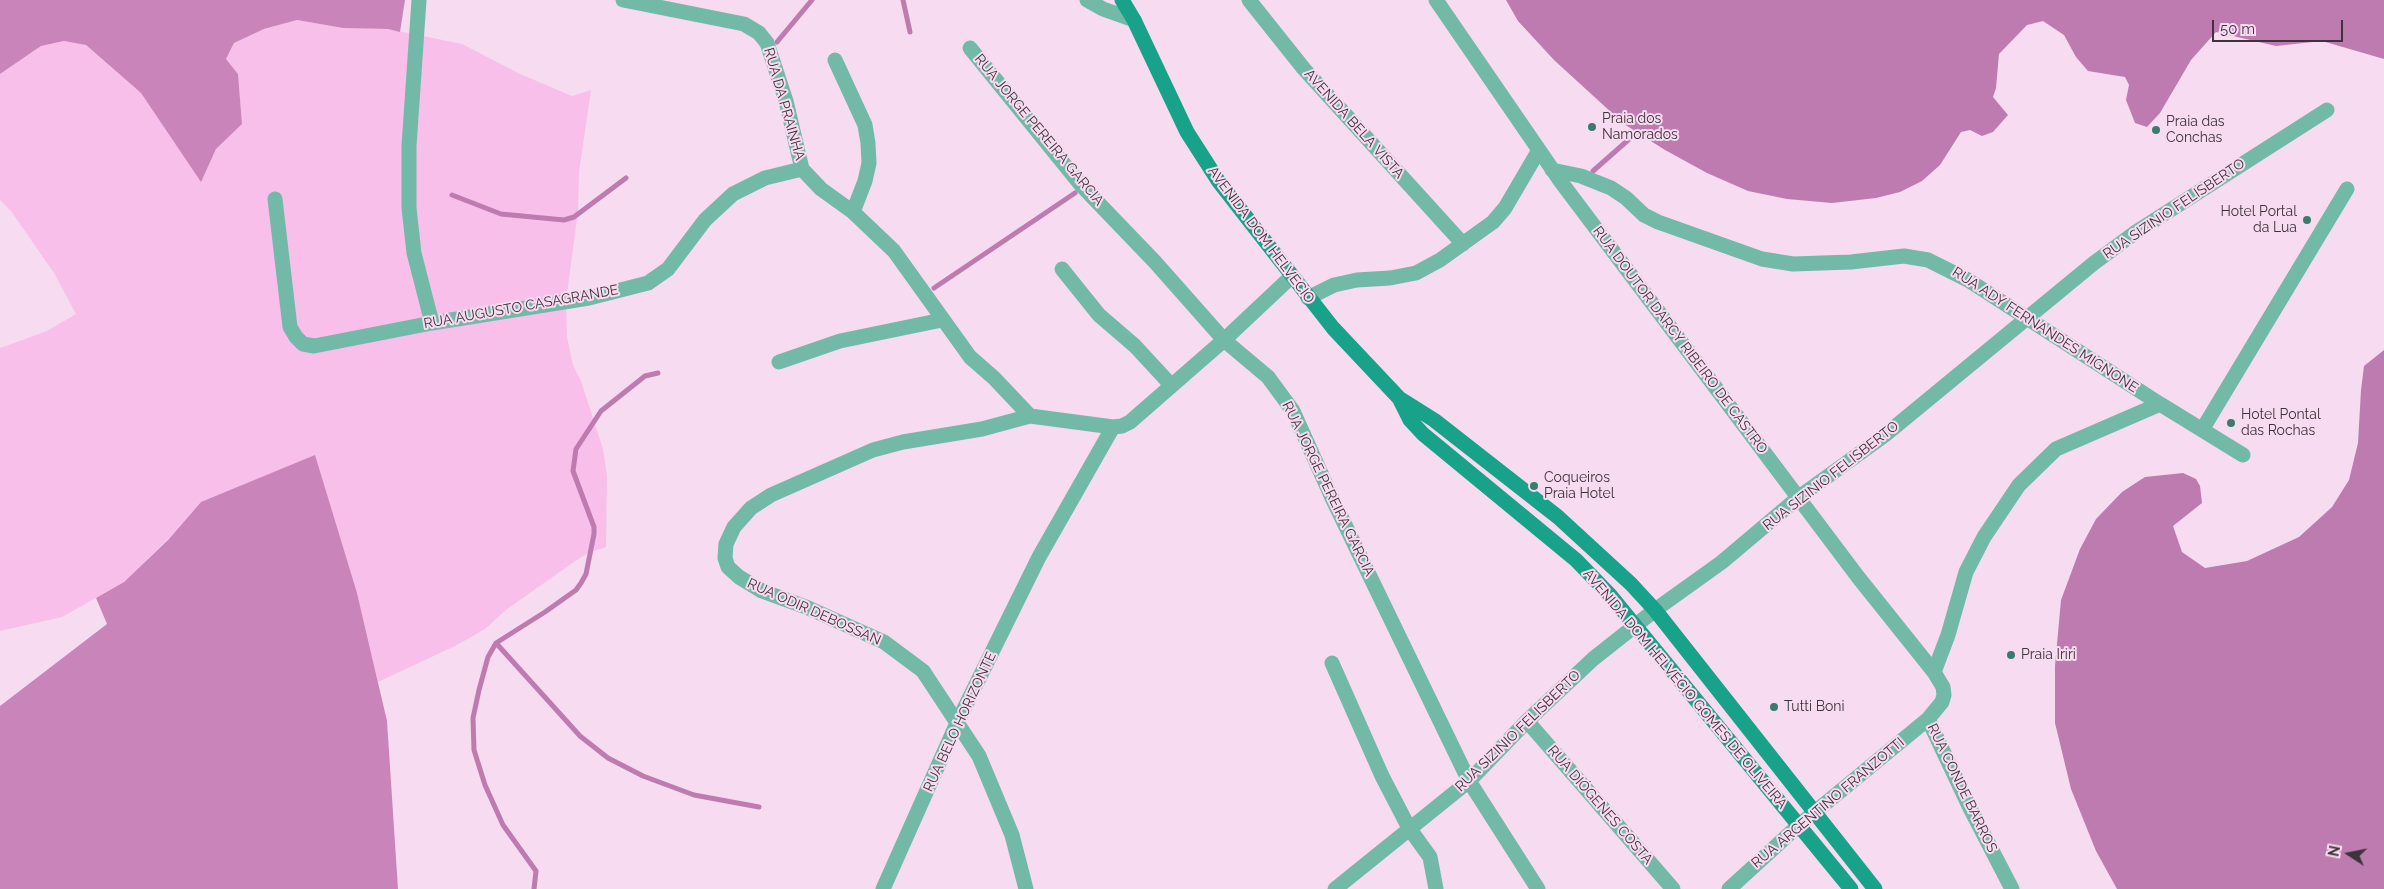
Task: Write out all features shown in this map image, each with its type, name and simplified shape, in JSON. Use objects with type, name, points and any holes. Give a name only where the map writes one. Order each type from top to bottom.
[{"type":"street","points":[[419,0],[409,146],[409,208],[414,253],[432,323]]},
{"type":"street","name":"RUA DA PRAINHA","points":[[623,0],[744,24],[759,33],[767,43],[781,84],[802,169]]},
{"type":"street","points":[[1087,0],[1103,9],[1134,20]]},
{"type":"street","name":"AVENIDA DOM HELVECIO","points":[[1122,0],[1134,20],[1192,140],[1219,182],[1332,328],[1399,398]]},
{"type":"street","name":"AVENIDA BELA VISTA","points":[[1249,0],[1304,69],[1463,244]]},
{"type":"street","name":"RUA DOUTOR DARCY RIBEIRO DE CASTRO","points":[[1436,0],[1552,170],[1799,496],[1858,577],[1934,672]]},
{"type":"street","name":"RUA JORGE PEREIRA GARCIA","points":[[970,48],[1080,185],[1155,262],[1224,340],[1268,377],[1294,411],[1333,500],[1469,781],[1538,889]]},
{"type":"street","points":[[835,60],[865,125],[868,144],[869,163],[865,181],[853,212]]},
{"type":"street","name":"RUA SIZINIO FELISBERTO","points":[[1335,889],[1469,781],[1527,721],[1593,659],[1655,610],[1722,562],[1799,496],[1886,434],[2136,232],[2327,110]]},
{"type":"street","points":[[1308,298],[1334,285],[1349,281],[1390,278],[1416,272],[1440,260],[1493,222],[1505,208],[1539,150]]},
{"type":"street","points":[[802,169],[821,189],[853,212],[894,252],[970,357],[994,378],[1030,416],[1113,427],[1130,422],[1224,340],[1291,277]]},
{"type":"street","name":"RUA AUGUSTO CASAGRANDE","points":[[275,198],[290,327],[303,344],[314,346],[432,323],[589,298],[648,283],[668,269],[705,220],[733,194],[765,178],[802,169]]},
{"type":"street","name":"RUA ADY FERNANDES MIGNONE","points":[[1552,170],[1581,176],[1611,188],[1626,198],[1644,215],[1658,222],[1762,259],[1792,264],[1851,262],[1904,256],[1928,260],[1948,268],[2029,317],[2160,404],[2243,455]]},
{"type":"street","points":[[2202,430],[2347,189]]},
{"type":"street","points":[[1062,269],[1099,314],[1135,346],[1171,385]]},
{"type":"street","points":[[779,362],[840,342],[942,320]]},
{"type":"street","name":"AVENIDA DOM HELVÉCIO GOMES DE OLIVEIRA","points":[[1399,398],[1434,420],[1558,517],[1631,584],[1655,610],[1875,889]]},
{"type":"street","name":"AVENIDA DOM HELVÉCIO GOMES DE OLIVEIRA","points":[[1399,398],[1410,420],[1423,434],[1576,560],[1635,626],[1851,889]]},
{"type":"street","points":[[1934,672],[1948,635],[1966,572],[1984,536],[2019,485],[2056,449],[2160,404]]},
{"type":"street","name":"RUA ODIR DEBOSSAN","points":[[1026,889],[1012,835],[979,756],[923,671],[884,642],[806,607],[762,591],[738,577],[728,567],[725,558],[726,544],[734,527],[751,508],[772,496],[874,450],[903,442],[982,429],[1030,416]]},
{"type":"street","name":"RUA BELO HORIZONTE","points":[[883,889],[957,723],[1039,557],[1113,427]]},
{"type":"street","points":[[1332,664],[1382,776],[1409,828],[1430,857],[1436,889]]},
{"type":"street","name":"RUA CONDE BARROS","points":[[1934,672],[1943,687],[1944,695],[1942,702],[1928,719],[1970,808],[2012,889]]},
{"type":"street","name":"RUA ARGENTINO FRANZOTTI","points":[[1729,889],[1798,826],[1928,719]]},
{"type":"street","name":"RUA DIÓGENES COSTA","points":[[1527,721],[1673,889]]},
{"type":"shaded area","points":[[0,0],[405,0],[400,32],[388,29],[343,28],[297,20],[264,29],[234,43],[226,59],[238,74],[242,124],[216,149],[201,182],[141,93],[86,45],[64,41],[41,46],[0,74]]},
{"type":"shaded area","points":[[1506,0],[2384,0],[2384,59],[2322,41],[2276,46],[2216,32],[2191,60],[2160,113],[2147,127],[2135,123],[2126,100],[2129,85],[2125,77],[2088,71],[2076,57],[2064,35],[2043,21],[2027,25],[1999,54],[1996,88],[1993,97],[2008,115],[1993,132],[1982,136],[1970,130],[1961,132],[1940,165],[1922,181],[1900,192],[1876,198],[1832,203],[1787,199],[1748,191],[1707,173],[1665,150],[1624,124],[1554,60],[1518,21]]},
{"type":"shaded area","points":[[297,20],[343,28],[388,29],[462,44],[520,74],[572,96],[591,90],[579,172],[578,211],[566,301],[567,337],[573,365],[581,381],[603,449],[607,476],[606,547],[588,553],[574,562],[507,609],[485,629],[457,645],[378,682],[357,593],[201,502],[168,539],[124,582],[62,617],[0,631],[0,348],[47,331],[76,314],[54,273],[11,211],[0,200],[0,74],[41,46],[64,41],[86,45],[141,93],[201,181],[216,149],[242,124],[238,74],[226,59],[234,43],[264,29]]},
{"type":"shaded area","points":[[2384,350],[2384,889],[2117,889],[2096,851],[2071,789],[2055,723],[2055,666],[2061,600],[2080,549],[2096,519],[2122,492],[2145,477],[2183,473],[2196,479],[2200,486],[2202,503],[2173,526],[2182,552],[2205,568],[2247,561],[2299,537],[2332,507],[2349,480],[2358,443],[2364,366]]},
{"type":"shaded area","points":[[315,455],[357,593],[387,721],[398,889],[0,889],[0,706],[107,624],[96,598],[124,582],[168,540],[201,502]]},
{"type":"waterway","points":[[777,42],[812,0]]},
{"type":"waterway","points":[[903,0],[910,32]]},
{"type":"waterway","points":[[1593,171],[1635,134]]},
{"type":"waterway","points":[[452,195],[501,214],[564,220],[574,217],[626,178]]},
{"type":"waterway","points":[[934,288],[1075,193]]},
{"type":"waterway","points":[[534,889],[536,871],[503,825],[485,785],[474,750],[473,718],[479,690],[488,657],[496,643],[545,612],[576,590],[581,583],[586,574],[594,527],[573,471],[576,449],[601,411],[645,376],[658,373]]},
{"type":"waterway","points":[[496,643],[580,736],[608,758],[643,776],[694,795],[759,807]]},
{"type":"place","name":"Praia dos Namorados","points":[[1592,127]]},
{"type":"place","name":"Praia das Conchas","points":[[2156,130]]},
{"type":"place","name":"Hotel Portal da Lua","points":[[2307,220]]},
{"type":"place","name":"Hotel Pontal das Rochas","points":[[2231,423]]},
{"type":"place","name":"Coqueiros Praia Hotel","points":[[1534,486]]},
{"type":"place","name":"Praia Iriri","points":[[2011,655]]},
{"type":"place","name":"Tutti Boni","points":[[1774,707]]}]
